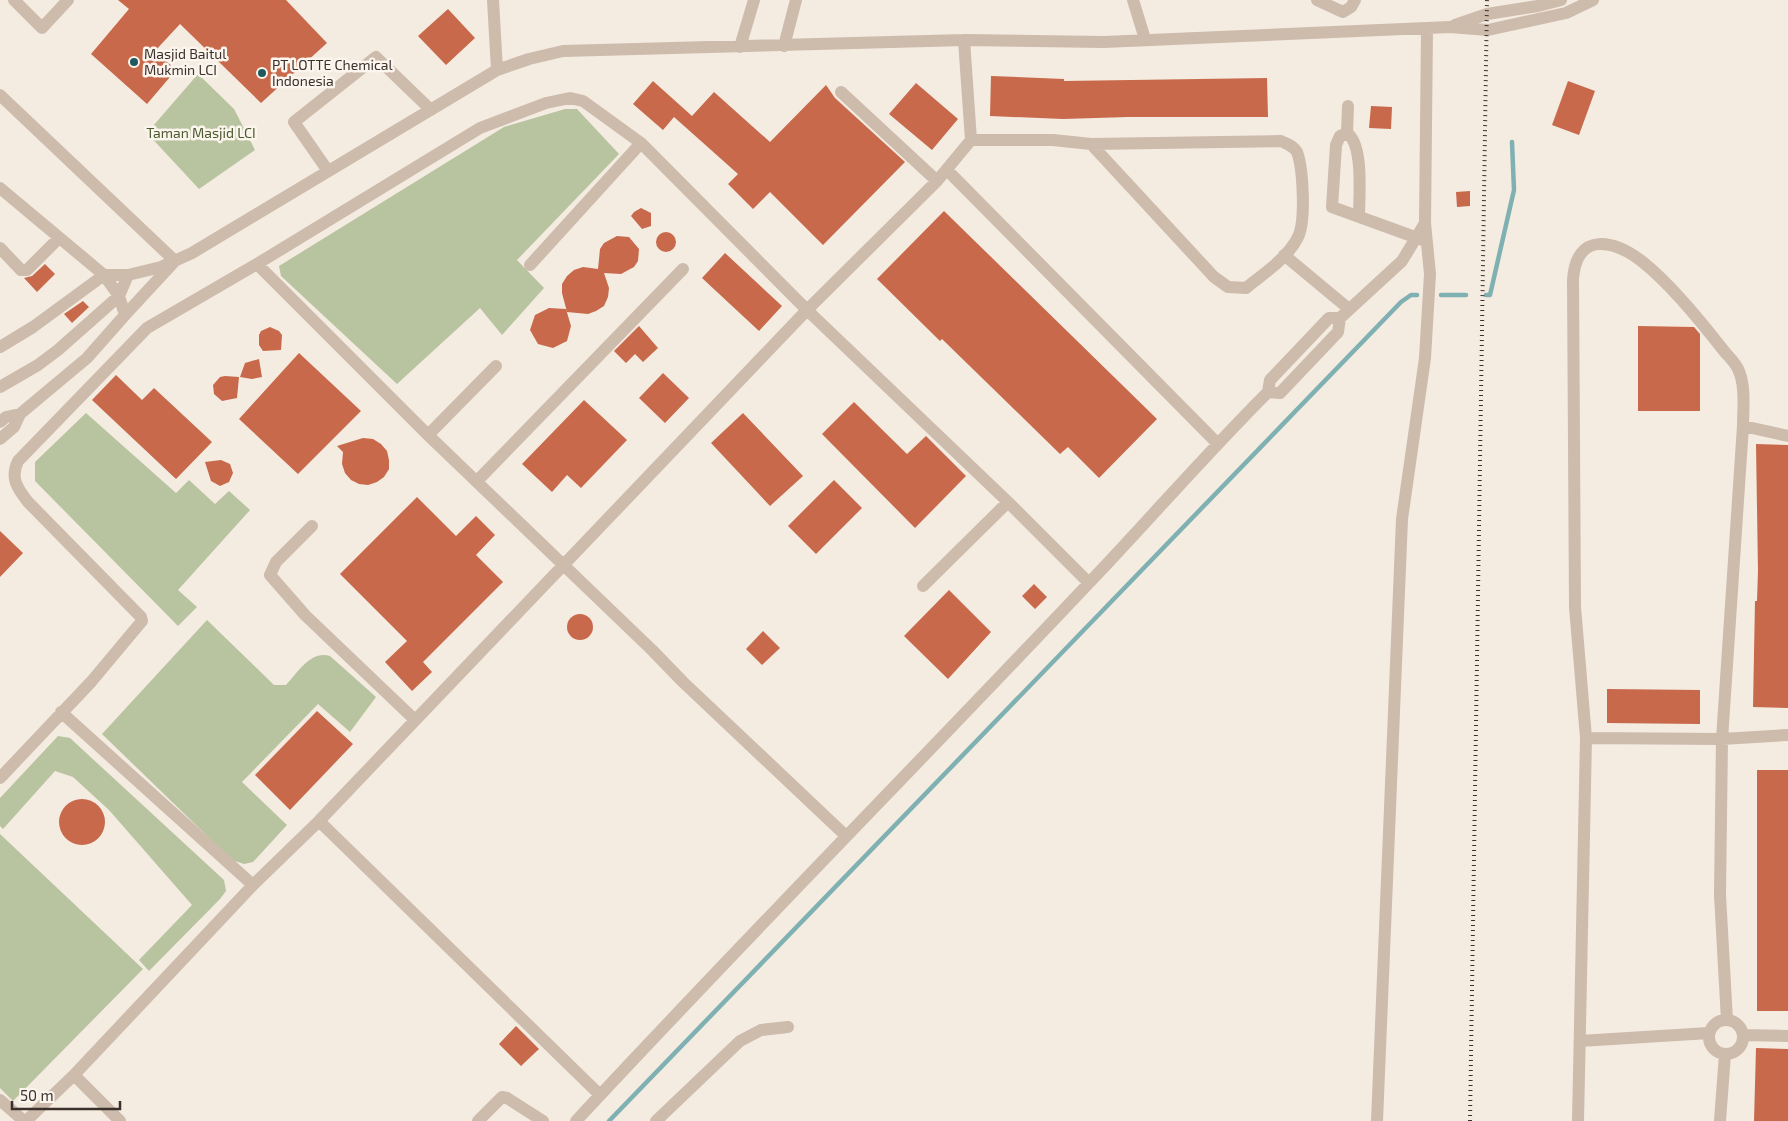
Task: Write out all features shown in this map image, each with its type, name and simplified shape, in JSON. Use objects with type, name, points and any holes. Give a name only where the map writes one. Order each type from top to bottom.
[{"type":"street","points":[[14,0],[42,28],[68,0]]},
{"type":"street","points":[[494,0],[497,70]]},
{"type":"street","points":[[740,47],[754,0]]},
{"type":"street","points":[[784,46],[796,0]]},
{"type":"street","points":[[1133,0],[1145,40]]},
{"type":"street","points":[[1316,0],[1343,12],[1351,7],[1355,0]]},
{"type":"street","points":[[1450,27],[1487,14],[1538,6],[1561,0]]},
{"type":"street","points":[[0,347],[33,327],[104,275],[128,275],[175,261],[192,253],[497,70],[529,59],[563,51],[964,40],[1104,42],[1450,27],[1488,30],[1566,13],[1593,0]]},
{"type":"street","points":[[1377,1121],[1399,557],[1402,519],[1425,358],[1430,274],[1422,240],[1425,223],[1427,29]]},
{"type":"street","points":[[0,1100],[25,1121],[74,1075],[253,884],[319,821],[414,719],[564,566],[807,310],[937,181],[971,140],[964,40]]},
{"type":"street","points":[[328,171],[294,122],[376,57],[431,110]]},
{"type":"street","points":[[841,92],[937,181]]},
{"type":"street","points":[[0,95],[175,261]]},
{"type":"street","points":[[0,778],[91,682],[142,621],[141,617],[28,502],[16,487],[13,477],[18,461],[146,328],[257,264],[480,128],[546,103],[570,98],[583,101],[641,142],[807,310],[1008,502],[1089,583]]},
{"type":"street","points":[[1348,106],[1348,133],[1354,139],[1358,150],[1359,217]]},
{"type":"street","points":[[1348,133],[1340,136],[1336,145],[1331,204],[1335,209],[1422,240]]},
{"type":"street","points":[[971,140],[1053,140],[1091,144],[1281,142],[1291,146],[1297,152],[1304,200],[1298,237],[1284,254],[1246,288],[1228,287],[1214,277],[1091,144]]},
{"type":"street","points":[[530,265],[641,142]]},
{"type":"street","points":[[947,170],[1217,443]]},
{"type":"street","points":[[0,188],[104,275],[119,296],[125,315]]},
{"type":"street","points":[[0,248],[21,270],[27,270],[58,238]]},
{"type":"street","points":[[576,1121],[846,835],[1089,583],[1217,443],[1268,392],[1280,393],[1338,332],[1345,313],[1422,240]]},
{"type":"street","points":[[1578,1121],[1586,738],[1574,608],[1573,280],[1574,262],[1588,246],[1603,245],[1617,248],[1643,263],[1713,336],[1738,370],[1743,395],[1743,426],[1722,739],[1720,895],[1727,1020]]},
{"type":"street","points":[[1284,254],[1345,313]]},
{"type":"street","points":[[0,439],[14,427],[20,414],[87,358],[175,261]]},
{"type":"street","points":[[257,264],[428,436],[846,835]]},
{"type":"street","points":[[477,481],[683,268]]},
{"type":"street","points":[[0,387],[38,365],[119,296],[128,275]]},
{"type":"street","points":[[428,436],[496,366]]},
{"type":"street","points":[[0,422],[6,417],[20,414]]},
{"type":"street","points":[[1743,426],[1788,436]]},
{"type":"street","points":[[923,586],[1008,502]]},
{"type":"street","points":[[312,526],[276,562],[270,575],[304,615],[414,719]]},
{"type":"street","points":[[61,712],[253,884]]},
{"type":"street","points":[[1586,738],[1722,739],[1788,735]]},
{"type":"street","points":[[319,821],[600,1095]]},
{"type":"street","points":[[1727,1020],[1738,1025],[1743,1035],[1740,1047],[1736,1051],[1725,1054],[1714,1050],[1709,1039],[1709,1033],[1716,1023],[1727,1020]]},
{"type":"street","points":[[656,1121],[740,1041],[761,1030],[788,1027]]},
{"type":"street","points":[[1580,1041],[1709,1033]]},
{"type":"street","points":[[1743,1035],[1788,1036]]},
{"type":"street","points":[[1720,1121],[1725,1054]]},
{"type":"street","points":[[74,1075],[120,1121]]},
{"type":"street","points":[[478,1121],[502,1098],[508,1098],[543,1121]]},
{"type":"green space","name":"Taman Masjid LCI","points":[[198,74],[234,109],[255,150],[199,189],[147,133]]},
{"type":"green space","points":[[565,109],[577,109],[619,154],[517,260],[544,288],[502,335],[480,308],[397,384],[281,276],[279,266],[504,127]]},
{"type":"green space","points":[[86,413],[176,493],[189,480],[215,504],[229,491],[250,510],[178,590],[197,607],[178,626],[35,481],[35,462]]},
{"type":"green space","points":[[207,620],[274,685],[286,685],[305,663],[317,656],[323,655],[330,656],[376,697],[350,732],[318,704],[242,782],[287,825],[253,862],[244,864],[232,860],[102,734]]},
{"type":"green space","points":[[58,736],[70,738],[224,880],[226,891],[220,899],[149,971],[139,960],[192,905],[109,810],[73,777],[55,771],[3,829],[0,826],[0,798]]},
{"type":"green space","points":[[0,834],[143,969],[13,1101],[0,1088]]},
{"type":"building","points":[[118,0],[286,0],[327,43],[261,103],[180,24],[155,51],[176,70],[147,104],[91,54],[129,9]]},
{"type":"building","points":[[448,9],[475,38],[446,65],[418,36]]},
{"type":"building","points":[[991,76],[1064,79],[1064,81],[1267,78],[1268,117],[1063,119],[990,116]]},
{"type":"building","points":[[653,81],[692,116],[714,92],[770,142],[826,85],[835,98],[905,162],[823,245],[770,192],[753,209],[728,184],[738,174],[674,117],[663,130],[633,104]]},
{"type":"building","points":[[1568,81],[1595,91],[1579,135],[1552,125]]},
{"type":"building","points":[[916,83],[958,119],[932,150],[889,114]]},
{"type":"building","points":[[1371,106],[1392,107],[1391,129],[1369,128]]},
{"type":"building","points":[[1470,191],[1470,206],[1457,207],[1456,192]]},
{"type":"building","points":[[641,208],[651,213],[651,226],[642,229],[631,216]]},
{"type":"building","points":[[944,211],[1157,419],[1099,478],[1068,447],[1060,454],[942,339],[940,341],[877,279]]},
{"type":"building","points":[[666,232],[673,235],[676,242],[673,249],[666,252],[659,249],[656,242],[659,235]]},
{"type":"building","points":[[617,236],[629,237],[639,249],[638,261],[634,267],[621,274],[604,273],[609,288],[604,306],[588,314],[567,312],[562,293],[562,284],[567,276],[574,270],[583,267],[598,269],[600,249],[604,243]]},
{"type":"building","points":[[725,253],[782,306],[759,331],[702,278]]},
{"type":"building","points":[[45,264],[55,274],[37,292],[24,278],[32,276]]},
{"type":"building","points":[[83,301],[89,307],[72,323],[64,314]]},
{"type":"building","points":[[549,308],[566,309],[571,326],[567,341],[553,348],[538,344],[530,330],[535,315]]},
{"type":"building","points":[[639,326],[658,348],[643,362],[635,354],[626,363],[614,351]]},
{"type":"building","points":[[1638,326],[1694,327],[1700,334],[1700,411],[1638,411]]},
{"type":"building","points":[[270,327],[279,331],[282,335],[281,350],[263,351],[259,345],[261,331]]},
{"type":"building","points":[[299,353],[361,411],[298,474],[239,419]]},
{"type":"building","points":[[259,359],[262,377],[252,379],[240,377],[245,363]]},
{"type":"building","points":[[663,373],[689,398],[665,423],[639,398]]},
{"type":"building","points":[[116,375],[142,400],[154,388],[212,442],[176,479],[92,400]]},
{"type":"building","points":[[220,377],[239,377],[237,398],[222,401],[214,394],[213,385]]},
{"type":"building","points":[[584,400],[627,440],[581,488],[567,475],[552,492],[522,464]]},
{"type":"building","points":[[854,402],[907,454],[926,436],[966,476],[915,528],[822,434]]},
{"type":"building","points":[[743,413],[803,476],[770,506],[711,443]]},
{"type":"building","points":[[363,438],[373,439],[381,444],[387,451],[389,460],[389,469],[384,477],[368,485],[359,484],[351,480],[345,473],[342,464],[343,452],[337,446]]},
{"type":"building","points":[[1756,444],[1788,445],[1788,708],[1753,707],[1755,601],[1757,601],[1758,571]]},
{"type":"building","points":[[221,460],[230,464],[233,473],[229,482],[220,486],[211,481],[205,462]]},
{"type":"building","points":[[834,480],[862,508],[816,554],[788,526]]},
{"type":"building","points":[[417,497],[456,536],[476,516],[495,535],[476,555],[503,582],[423,662],[432,672],[412,691],[385,662],[407,641],[340,574]]},
{"type":"building","points":[[0,531],[23,553],[0,577]]},
{"type":"building","points":[[1034,584],[1047,597],[1035,609],[1022,596]]},
{"type":"building","points":[[949,590],[991,632],[948,679],[904,636]]},
{"type":"building","points":[[580,614],[589,618],[593,627],[589,636],[580,640],[571,636],[567,627],[571,618]]},
{"type":"building","points":[[763,631],[780,648],[762,665],[746,649]]},
{"type":"building","points":[[1607,689],[1700,690],[1700,724],[1607,723]]},
{"type":"building","points":[[317,711],[353,744],[290,810],[255,775]]},
{"type":"building","points":[[1757,770],[1788,770],[1788,1011],[1757,1011]]},
{"type":"building","points":[[87,799],[99,805],[104,813],[104,831],[99,839],[91,844],[77,845],[65,839],[60,831],[59,817],[65,805],[73,800]]},
{"type":"building","points":[[516,1026],[539,1049],[521,1066],[499,1044]]},
{"type":"building","points":[[1756,1048],[1788,1049],[1788,1121],[1754,1121]]},
{"type":"waterway","points":[[1486,295],[1490,295],[1514,190],[1512,142]]},
{"type":"waterway","points":[[609,1121],[1401,302],[1411,295],[1417,295]]},
{"type":"waterway","points":[[1441,295],[1466,295]]},
{"type":"railway","points":[[1470,1121],[1487,0]]},
{"type":"place","name":"Masjid Baitul Mukmin LCI","points":[[134,62]]},
{"type":"place","name":"PT LOTTE Chemical Indonesia","points":[[262,73]]}]
